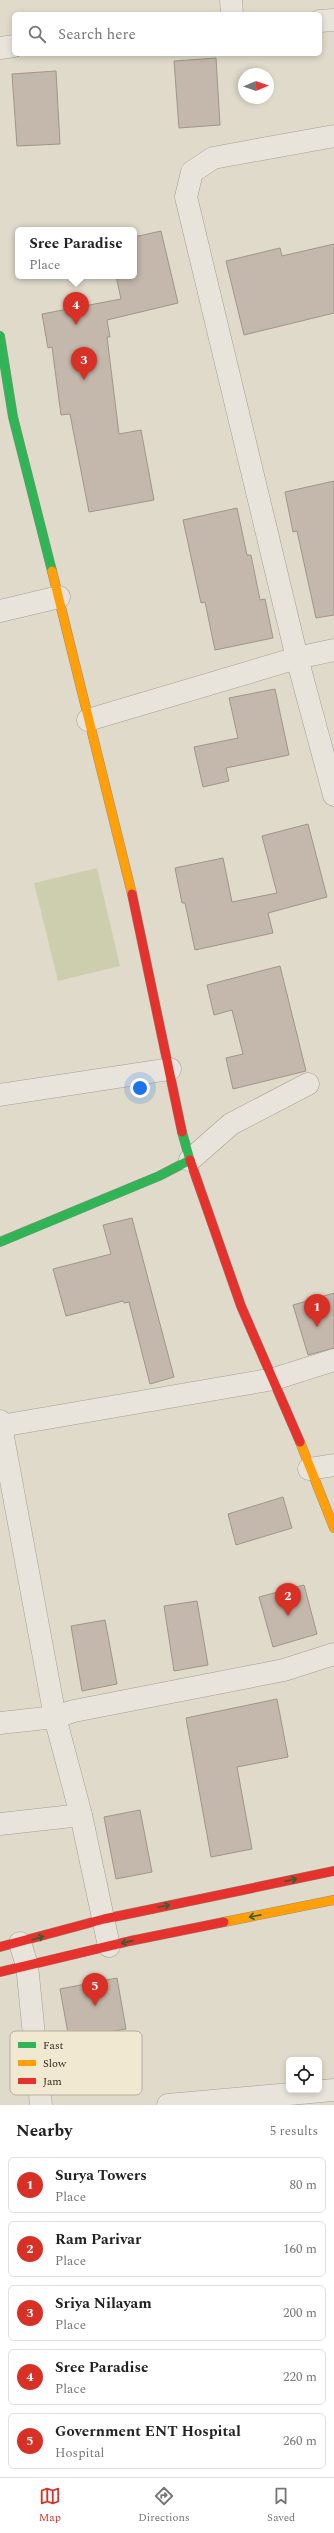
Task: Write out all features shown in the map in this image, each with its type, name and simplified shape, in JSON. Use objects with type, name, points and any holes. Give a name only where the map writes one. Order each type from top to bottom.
[{"type":"street","points":[[231,0],[232,12]]},
{"type":"street","points":[[322,21],[334,20]]},
{"type":"street","points":[[0,48],[12,46]]},
{"type":"street","points":[[334,136],[213,158],[192,172],[186,197],[297,658],[334,795]]},
{"type":"street","points":[[0,336],[6,418],[59,597],[88,720],[104,773],[145,948],[170,1068],[177,1115],[190,1160],[241,1306],[274,1379],[334,1528]]},
{"type":"street","points":[[0,611],[59,597]]},
{"type":"street","points":[[88,720],[297,658],[334,650]]},
{"type":"street","points":[[0,1095],[170,1068]]},
{"type":"street","points":[[0,1242],[159,1176],[190,1160],[231,1124],[308,1084]]},
{"type":"street","points":[[109,1946],[81,1815],[55,1717],[1,1423],[274,1379],[334,1360]]},
{"type":"street","points":[[309,1469],[334,1465]]},
{"type":"street","points":[[0,1723],[55,1717],[74,1711],[284,1670],[334,1654]]},
{"type":"street","points":[[0,1824],[81,1815]]},
{"type":"street","points":[[34,2031],[27,1965],[10,1945],[104,1919],[334,1871]]},
{"type":"street","points":[[0,1972],[109,1946],[334,1900]]},
{"type":"street","points":[[168,2105],[269,2100],[334,2090]]},
{"type":"street","points":[[40,2095],[41,2105]]},
{"type":"green space","points":[[97,868],[120,966],[58,981],[34,883]]},
{"type":"building","points":[[216,58],[220,125],[179,128],[174,61]]},
{"type":"building","points":[[56,71],[60,144],[17,146],[12,74]]},
{"type":"building","points":[[161,231],[178,303],[107,320],[110,337],[107,337],[119,434],[141,430],[154,500],[89,512],[70,414],[61,415],[52,347],[48,348],[42,314],[121,299],[117,279],[137,279],[137,236]]},
{"type":"building","points":[[334,244],[334,313],[244,335],[226,261],[280,248],[282,256]]},
{"type":"building","points":[[334,481],[334,615],[316,618],[297,531],[293,532],[285,492]]},
{"type":"building","points":[[237,508],[247,555],[251,555],[260,600],[265,599],[273,638],[215,650],[205,602],[201,603],[183,520]]},
{"type":"building","points":[[275,689],[289,755],[226,768],[229,781],[203,787],[194,747],[238,738],[229,698]]},
{"type":"building","points":[[308,824],[327,897],[268,913],[273,933],[195,950],[185,903],[182,903],[175,868],[223,858],[232,902],[277,893],[262,836]]},
{"type":"building","points":[[280,966],[306,1071],[233,1089],[226,1058],[243,1054],[232,1010],[214,1015],[207,985]]},
{"type":"building","points":[[132,1218],[174,1377],[150,1384],[129,1302],[124,1303],[123,1301],[66,1316],[53,1269],[111,1254],[103,1225]]},
{"type":"building","points":[[334,1293],[334,1348],[308,1355],[293,1305]]},
{"type":"building","points":[[283,1497],[292,1528],[236,1545],[228,1514]]},
{"type":"building","points":[[304,1585],[317,1634],[273,1647],[259,1597]]},
{"type":"building","points":[[197,1601],[208,1665],[174,1671],[164,1606]]},
{"type":"building","points":[[105,1620],[117,1684],[82,1691],[71,1626]]},
{"type":"building","points":[[277,1699],[288,1757],[237,1767],[252,1849],[211,1857],[186,1718]]},
{"type":"building","points":[[140,1810],[152,1872],[116,1879],[104,1817]]},
{"type":"building","points":[[117,1978],[126,2029],[115,2031],[68,2031],[60,1989]]},
{"type":"traffic: fast","points":[[0,336],[13,417],[52,571]]},
{"type":"traffic: fast","points":[[0,1242],[159,1176],[190,1160],[182,1132]]},
{"type":"traffic: slow","points":[[52,571],[132,894]]},
{"type":"traffic: slow","points":[[300,1442],[334,1528]]},
{"type":"traffic: slow","points":[[224,1922],[334,1900]]},
{"type":"traffic: jam","points":[[132,894],[182,1132]]},
{"type":"traffic: jam","points":[[190,1160],[241,1306],[300,1442]]},
{"type":"traffic: jam","points":[[0,1947],[104,1919],[334,1871]]},
{"type":"traffic: jam","points":[[0,1972],[130,1941],[224,1922]]},
{"type":"place","name":"Sree Paradise","points":[[76,325]]},
{"type":"place","name":"Sriya Nilayam","points":[[84,380]]},
{"type":"place","name":"Surya Towers","points":[[317,1327]]},
{"type":"place","name":"Ram Parivar","points":[[288,1616]]},
{"type":"place","name":"Government ENT Hospital","points":[[95,2006]]}]
